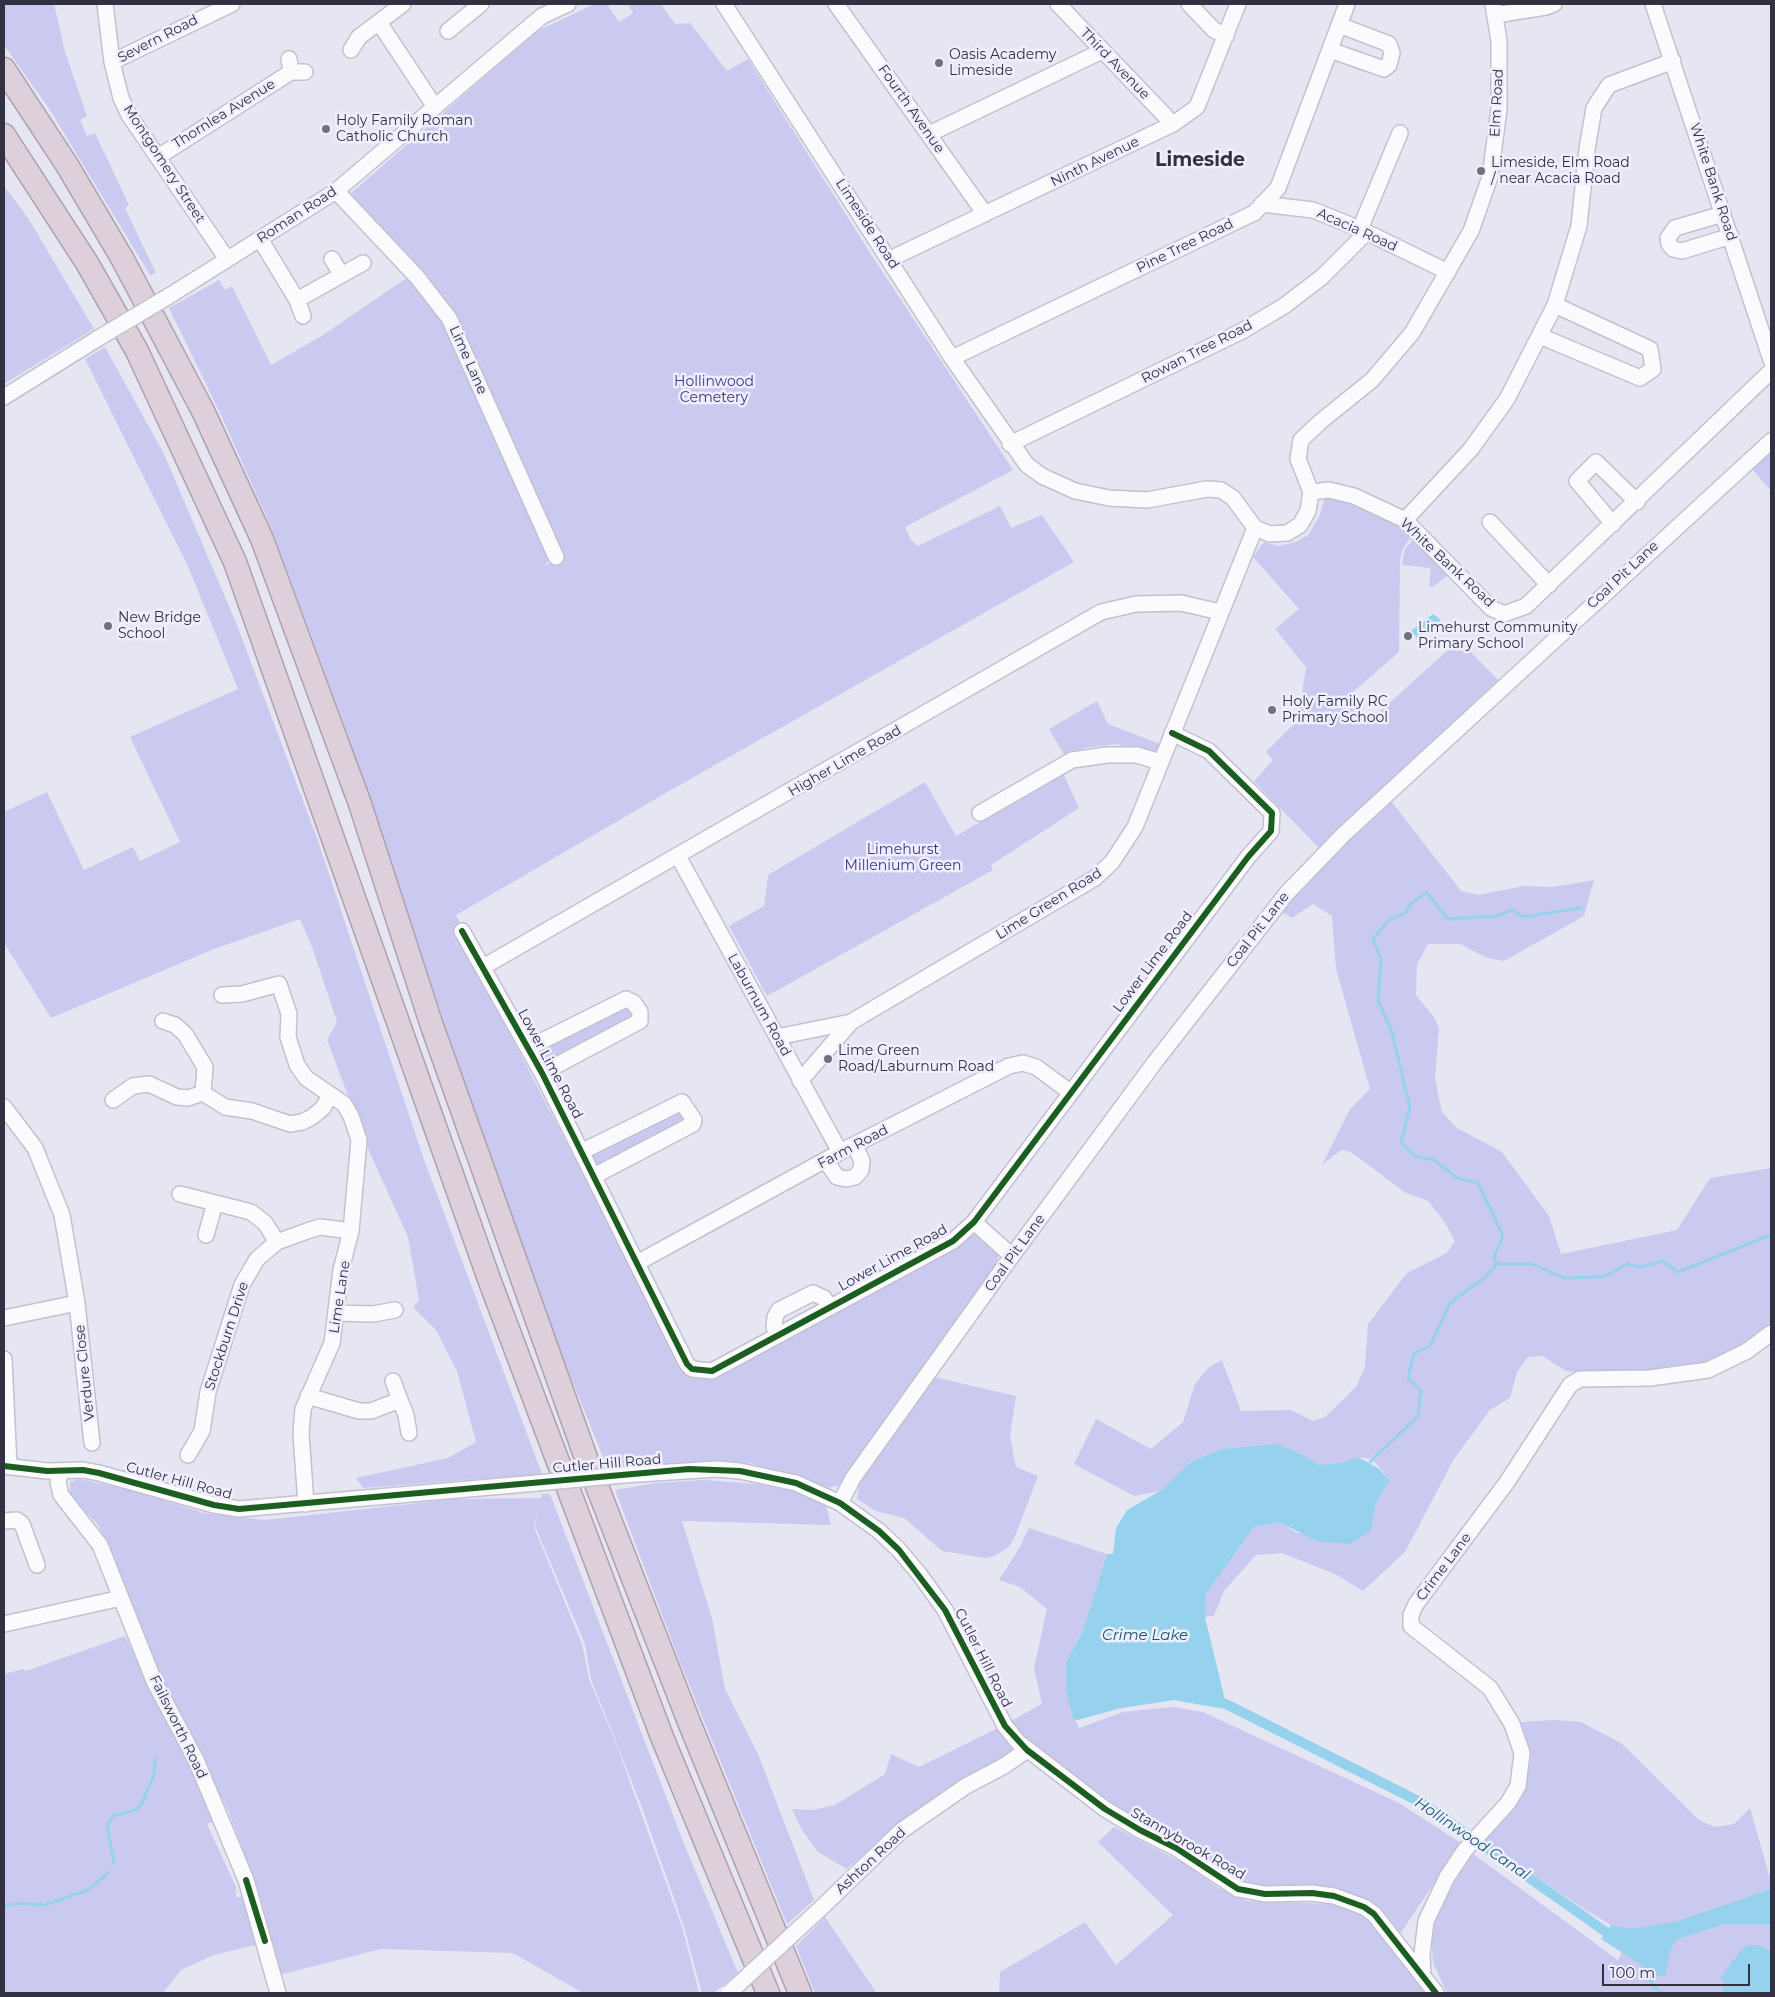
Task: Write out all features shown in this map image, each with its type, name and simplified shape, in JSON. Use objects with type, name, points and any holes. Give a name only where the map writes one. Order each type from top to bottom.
[{"type":"highway","points":[[4,69],[67,165],[122,258],[203,411],[262,539],[360,804],[439,1044],[586,1458],[689,1722],[800,1993]]},
{"type":"highway","points":[[4,91],[122,258]]},
{"type":"highway","points":[[4,135],[38,185],[87,264],[137,351],[235,562],[489,1279],[662,1737],[768,1993]]},
{"type":"highway","points":[[4,149],[38,185]]},
{"type":"street","name":"Montgomery Street","points":[[105,4],[112,62],[121,98],[227,259]]},
{"type":"street","name":"Severn Road","points":[[112,62],[207,8],[232,4]]},
{"type":"street","points":[[354,38],[380,24],[402,4]]},
{"type":"street","name":"Roman Road","points":[[4,397],[336,192],[542,16],[568,4]]},
{"type":"street","name":"Limeside Road","points":[[724,4],[952,358],[1027,466],[1042,476],[1075,491],[1109,498],[1148,500],[1207,489],[1220,490],[1234,498],[1255,528]]},
{"type":"street","name":"Fourth Avenue","points":[[836,4],[985,214]]},
{"type":"street","name":"Third Avenue","points":[[1058,4],[1173,124]]},
{"type":"street","points":[[1189,4],[1214,30],[1226,36]]},
{"type":"street","name":"Ninth Avenue","points":[[890,259],[1173,124],[1197,107],[1238,4]]},
{"type":"street","name":"Pine Tree Road","points":[[952,358],[1254,213],[1278,188],[1347,4]]},
{"type":"street","name":"Elm Road","points":[[1311,492],[1298,459],[1301,440],[1372,380],[1412,333],[1471,230],[1490,177],[1499,109],[1499,41],[1494,9],[1546,7],[1554,4]]},
{"type":"street","name":"White Bank Road","points":[[1653,4],[1771,360]]},
{"type":"street","points":[[448,31],[473,6]]},
{"type":"street","points":[[380,24],[436,107]]},
{"type":"street","points":[[1330,50],[1384,69],[1390,65],[1392,53],[1389,44],[1339,25]]},
{"type":"street","points":[[929,134],[1102,51]]},
{"type":"street","points":[[1404,520],[1471,449],[1502,406],[1555,305],[1579,226],[1587,149],[1594,108],[1609,85],[1673,61]]},
{"type":"street","name":"Thornlea Avenue","points":[[158,156],[295,68]]},
{"type":"street","points":[[1363,231],[1400,133]]},
{"type":"street","name":"Lime Lane","points":[[336,192],[417,277],[449,318],[556,557]]},
{"type":"street","name":"Acacia Road","points":[[1262,204],[1313,210],[1363,231],[1448,272]]},
{"type":"street","points":[[1723,214],[1675,228],[1668,238],[1669,244],[1673,249],[1682,251],[1730,236]]},
{"type":"street","name":"Rowan Tree Road","points":[[1010,444],[1242,331],[1284,306],[1322,278],[1363,231]]},
{"type":"street","points":[[260,239],[297,300],[303,316]]},
{"type":"street","points":[[332,259],[342,274]]},
{"type":"street","points":[[297,300],[362,263]]},
{"type":"street","points":[[1540,336],[1640,378],[1653,369],[1650,349],[1555,305]]},
{"type":"street","name":"White Bank Road","points":[[1311,492],[1329,490],[1354,496],[1404,520],[1491,608],[1504,614],[1526,606],[1637,502],[1771,371]]},
{"type":"street","name":"Coal Pit Lane","points":[[840,1503],[853,1478],[1012,1256],[1155,1062],[1287,893],[1312,865],[1771,440]]},
{"type":"street","points":[[1613,524],[1577,481],[1596,462],[1637,502]]},
{"type":"street","points":[[1255,528],[1270,534],[1287,533],[1300,525],[1308,511],[1311,492]]},
{"type":"street","points":[[1490,522],[1549,585]]},
{"type":"street","name":"Lime Green Road","points":[[800,1081],[851,1022],[1095,878],[1112,862],[1135,827],[1255,528]]},
{"type":"street","name":"Higher Lime Road","points":[[483,967],[1101,612],[1136,604],[1181,603],[1220,612]]},
{"type":"street","name":"Lower Lime Road","points":[[462,931],[542,1073],[687,1364],[692,1369],[712,1371],[953,1241],[974,1222],[1248,857],[1271,831],[1272,814],[1209,751],[1172,733]]},
{"type":"street","points":[[980,813],[1072,760],[1106,755],[1137,755],[1160,762]]},
{"type":"street","name":"Laburnum Road","points":[[678,856],[840,1152]]},
{"type":"street","name":"Lime Lane","points":[[227,990],[242,994],[278,978],[289,1014],[288,1037],[297,1065],[306,1078],[347,1109],[358,1140],[351,1231],[341,1270],[332,1343],[303,1409],[301,1434],[306,1504]]},
{"type":"street","name":"Lower Lime Road","points":[[528,1048],[626,999],[634,1004],[640,1012],[640,1021],[542,1073]]},
{"type":"street","points":[[163,1021],[184,1022],[190,1041],[205,1067],[203,1093]]},
{"type":"street","name":"Lime Green Road","points":[[777,1037],[851,1022]]},
{"type":"street","name":"Farm Road","points":[[637,1263],[840,1152],[1009,1066],[1023,1063],[1036,1067],[1070,1092]]},
{"type":"street","points":[[113,1100],[133,1086],[144,1083],[153,1085],[177,1097],[188,1098],[203,1093]]},
{"type":"street","points":[[203,1093],[225,1107],[252,1111],[290,1124],[312,1117],[323,1108],[330,1095]]},
{"type":"street","points":[[581,1152],[682,1102],[694,1120],[693,1124],[594,1176]]},
{"type":"street","name":"Verdure Close","points":[[4,1107],[35,1148],[62,1215],[77,1303],[92,1443]]},
{"type":"street","points":[[826,1160],[837,1177],[846,1179],[855,1177],[860,1170],[862,1161],[855,1146]]},
{"type":"street","points":[[180,1194],[251,1212],[265,1223],[277,1242]]},
{"type":"street","points":[[206,1235],[215,1203]]},
{"type":"street","points":[[974,1222],[1012,1256]]},
{"type":"street","name":"Stockburn Drive","points":[[188,1455],[202,1431],[208,1392],[242,1285],[257,1259],[277,1242],[320,1228],[351,1231]]},
{"type":"street","points":[[779,1335],[774,1327],[775,1317],[779,1310],[813,1293],[824,1298],[830,1307]]},
{"type":"street","points":[[4,1318],[77,1303]]},
{"type":"street","points":[[336,1313],[373,1314],[387,1307]]},
{"type":"street","name":"Crime Lane","points":[[1423,1976],[1422,1954],[1426,1921],[1447,1877],[1465,1850],[1508,1803],[1518,1786],[1522,1753],[1512,1724],[1490,1688],[1412,1626],[1411,1615],[1416,1604],[1507,1482],[1570,1386],[1580,1379],[1650,1378],[1708,1370],[1747,1351],[1771,1333]]},
{"type":"street","points":[[4,1359],[6,1466]]},
{"type":"street","points":[[393,1381],[406,1415],[409,1433]]},
{"type":"street","points":[[308,1396],[359,1411],[371,1411],[400,1400]]},
{"type":"street","name":"Cutler Hill Road","points":[[6,1466],[61,1471],[83,1470],[228,1508],[250,1509],[698,1469],[740,1471],[796,1483],[840,1503],[879,1531],[899,1550],[945,1610],[1004,1726],[1027,1750]]},
{"type":"street","name":"Failsworth Road","points":[[61,1471],[58,1482],[61,1495],[100,1545],[154,1682],[196,1760],[246,1880],[278,1993]]},
{"type":"street","points":[[4,1521],[17,1520],[22,1524],[37,1565]]},
{"type":"street","points":[[4,1624],[121,1598]]},
{"type":"street","name":"Stannybrook Road","points":[[1027,1750],[1104,1809],[1176,1848],[1238,1889],[1265,1894],[1312,1893],[1334,1896],[1364,1907],[1374,1914],[1436,1993]]},
{"type":"street","name":"Ashton Road","points":[[729,1993],[901,1831],[966,1786],[1004,1766],[1027,1750]]},
{"type":"green space","points":[[4,4],[54,4],[65,52],[87,116],[80,120],[87,136],[95,133],[129,205],[125,208],[156,273],[150,275],[50,110],[4,45]]},
{"type":"green space","name":"Hollinwood Cemetery","points":[[595,4],[607,4],[619,22],[633,13],[628,4],[661,4],[675,24],[690,23],[727,71],[748,59],[872,256],[1013,470],[905,527],[911,540],[918,546],[1000,506],[1011,528],[1042,515],[1074,562],[678,786],[456,915],[462,927],[456,930],[684,1369],[698,1376],[969,1235],[975,1235],[998,1255],[998,1264],[838,1486],[826,1488],[750,1463],[698,1462],[607,1467],[562,1355],[457,1060],[344,724],[271,527],[221,415],[169,308],[219,280],[225,290],[232,286],[271,365],[320,337],[408,277],[443,315],[549,559],[546,565],[564,558],[452,316],[429,277],[349,195],[537,31]]},
{"type":"green space","points":[[4,186],[28,218],[94,329],[4,384]]},
{"type":"green space","points":[[105,347],[164,454],[237,625],[317,838],[423,1157],[542,1474],[363,1488],[356,1478],[448,1458],[476,1442],[457,1371],[436,1330],[413,1307],[419,1300],[408,1237],[369,1151],[327,1040],[337,1022],[312,947],[300,919],[214,949],[51,1018],[4,943],[4,812],[47,792],[84,870],[133,847],[140,861],[180,842],[130,737],[238,689],[187,564],[85,359]]},
{"type":"green space","points":[[1771,452],[1771,491],[1752,469]]},
{"type":"green space","name":"Limehurst Community Primary School","points":[[1325,497],[1348,500],[1398,524],[1412,536],[1403,548],[1400,560],[1399,652],[1345,699],[1366,724],[1459,640],[1498,680],[1319,848],[1254,781],[1273,760],[1266,752],[1298,720],[1306,667],[1275,629],[1299,609],[1253,557],[1264,542],[1279,546],[1296,542],[1308,535],[1319,517]]},
{"type":"green space","points":[[1414,538],[1448,575],[1433,587],[1429,586],[1431,568],[1402,565],[1405,549]]},
{"type":"green space","points":[[1097,701],[1108,724],[1160,744],[1156,754],[1116,744],[1085,748],[1065,756],[1049,729]]},
{"type":"green space","name":"Limehurst Millenium Green","points":[[1063,773],[1079,808],[991,865],[993,870],[767,996],[729,926],[764,906],[768,875],[925,782],[956,836],[980,822],[978,817]]},
{"type":"green space","points":[[1391,801],[1461,891],[1478,895],[1524,886],[1553,887],[1594,880],[1584,916],[1504,961],[1487,958],[1460,944],[1428,944],[1417,964],[1416,995],[1434,1017],[1439,1028],[1435,1079],[1442,1112],[1457,1128],[1502,1152],[1549,1216],[1561,1254],[1677,1230],[1710,1178],[1771,1168],[1771,1325],[1746,1345],[1707,1365],[1653,1373],[1597,1374],[1566,1371],[1542,1356],[1528,1357],[1517,1372],[1510,1398],[1490,1410],[1454,1459],[1405,1552],[1363,1591],[1335,1574],[1282,1553],[1256,1555],[1224,1591],[1214,1616],[1205,1617],[1206,1594],[1254,1527],[1279,1522],[1297,1533],[1371,1531],[1376,1503],[1390,1480],[1372,1459],[1358,1457],[1343,1462],[1319,1465],[1301,1454],[1277,1444],[1221,1449],[1192,1461],[1160,1491],[1134,1496],[1074,1464],[1096,1419],[1151,1449],[1183,1422],[1195,1384],[1209,1367],[1222,1360],[1241,1411],[1291,1410],[1313,1421],[1325,1417],[1356,1387],[1365,1368],[1368,1324],[1407,1273],[1447,1253],[1455,1241],[1444,1221],[1428,1201],[1406,1193],[1351,1152],[1341,1150],[1322,1165],[1350,1109],[1370,1089],[1336,969],[1332,916],[1313,904],[1292,918],[1282,912],[1318,865]]},
{"type":"green space","points":[[628,1006],[634,1017],[547,1064],[543,1061],[539,1051],[541,1048]]},
{"type":"green space","points":[[673,1111],[682,1111],[686,1119],[682,1124],[594,1168],[592,1154]]},
{"type":"green space","points":[[934,1377],[1016,1396],[1010,1436],[1016,1467],[1038,1476],[1009,1547],[994,1556],[985,1558],[942,1551],[904,1518],[876,1511],[857,1499],[860,1481]]},
{"type":"green space","points":[[79,1479],[127,1489],[204,1513],[265,1520],[455,1499],[541,1498],[542,1494],[550,1494],[683,1841],[738,1973],[714,1993],[702,1993],[684,1927],[643,1810],[591,1679],[585,1644],[535,1526],[539,1506],[534,1527],[582,1644],[589,1679],[617,1746],[683,1930],[699,1993],[583,1993],[513,1953],[381,1949],[279,1975],[263,1906],[228,1810],[172,1704],[99,1526],[70,1495],[70,1482]]},
{"type":"green space","points":[[704,1480],[756,1484],[797,1492],[825,1502],[831,1525],[682,1521],[712,1618],[725,1689],[758,1754],[814,1900],[787,1924],[680,1662],[615,1490],[656,1483]]},
{"type":"green space","points":[[1029,1528],[1107,1554],[1082,1633],[1066,1662],[1071,1711],[1079,1728],[1123,1712],[1172,1707],[1203,1712],[1399,1803],[1461,1843],[1400,1934],[1375,1905],[1349,1892],[1301,1886],[1254,1885],[1220,1872],[1132,1821],[1030,1747],[1011,1721],[1042,1704],[1034,1668],[1047,1609],[1020,1587],[999,1580],[1020,1547]]},
{"type":"green space","points":[[125,1636],[185,1753],[213,1821],[207,1824],[236,1887],[236,1897],[246,1897],[259,1944],[214,1955],[181,1970],[163,1993],[4,1993],[4,1674],[23,1669],[26,1671]]},
{"type":"green space","points":[[1554,1720],[1581,1722],[1621,1743],[1699,1820],[1715,1827],[1734,1824],[1750,1808],[1769,1875],[1771,1874],[1771,1993],[1447,1993],[1433,1963],[1431,1934],[1437,1912],[1472,1853],[1618,1960],[1632,1930],[1611,1925],[1584,1909],[1483,1841],[1525,1789],[1531,1756],[1521,1722]]},
{"type":"green space","points":[[998,1728],[1013,1751],[888,1833],[847,1869],[818,1852],[802,1830],[792,1809],[812,1810],[835,1805],[885,1774],[891,1754],[919,1767]]},
{"type":"green space","points":[[1114,1827],[1185,1864],[1220,1889],[1247,1901],[1333,1904],[1361,1914],[1383,1936],[1427,1993],[999,1993],[1000,1972],[1085,1922],[1116,1965],[1173,1915],[1098,1842]]},
{"type":"green space","points":[[825,1917],[877,1993],[815,1993],[796,1946]]},
{"type":"water","points":[[1433,614],[1441,620],[1419,640],[1411,631]]},
{"type":"water","name":"Crime Lake","points":[[1277,1444],[1301,1454],[1319,1465],[1343,1462],[1358,1457],[1379,1469],[1390,1480],[1376,1503],[1371,1531],[1350,1544],[1316,1541],[1279,1522],[1254,1527],[1206,1594],[1205,1617],[1226,1704],[1174,1695],[1121,1703],[1077,1715],[1071,1711],[1066,1689],[1066,1662],[1082,1633],[1107,1554],[1113,1554],[1116,1528],[1127,1510],[1160,1491],[1192,1461],[1221,1449]]},
{"type":"water","points":[[1771,1889],[1771,1924],[1724,1924],[1677,1939],[1670,1951],[1665,1977],[1658,1976],[1601,1939],[1611,1925],[1632,1929],[1675,1922]]},
{"type":"water","points":[[1748,1945],[1758,1945],[1771,1951],[1771,1993],[1724,1993],[1722,1990],[1724,1981],[1720,1979],[1741,1950]]},
{"type":"waterway","points":[[1497,1264],[1494,1257],[1503,1236],[1478,1183],[1457,1178],[1434,1160],[1415,1156],[1401,1142],[1410,1107],[1391,1029],[1378,1001],[1381,960],[1373,939],[1389,920],[1405,913],[1411,904],[1426,892],[1448,919],[1496,916],[1513,910],[1523,917],[1581,908]]},
{"type":"waterway","points":[[1370,1462],[1418,1416],[1421,1391],[1408,1378],[1414,1353],[1430,1346],[1450,1303],[1484,1278],[1497,1264],[1532,1264],[1564,1278],[1604,1277],[1627,1264],[1642,1267],[1663,1261],[1678,1272],[1771,1235]]},
{"type":"waterway","name":"Hollinwood Canal","points":[[1077,1715],[1121,1703],[1174,1695],[1226,1704],[1424,1804],[1616,1939]]},
{"type":"waterway","points":[[114,1863],[107,1826],[113,1816],[136,1810],[142,1803],[154,1775],[155,1758]]},
{"type":"waterway","points":[[4,1906],[17,1903],[45,1905],[88,1890],[109,1872]]},
{"type":"waterway","points":[[1649,1968],[1649,1978],[1654,1987],[1662,1993]]},
{"type":"cycle path","points":[[462,931],[542,1073],[687,1364],[692,1369],[712,1371],[953,1241],[974,1222],[1248,857],[1271,831],[1272,813],[1209,751],[1172,733]]},
{"type":"cycle path","points":[[4,1466],[47,1471],[83,1470],[214,1505],[239,1509],[689,1469],[740,1471],[796,1483],[840,1503],[879,1531],[899,1550],[945,1610],[1005,1726],[1027,1750],[1105,1809],[1140,1830],[1176,1848],[1238,1889],[1265,1894],[1312,1893],[1334,1896],[1364,1907],[1374,1914],[1436,1993]]},
{"type":"cycle path","points":[[246,1880],[265,1941]]},
{"type":"place","name":"Oasis Academy Limeside","points":[[939,63]]},
{"type":"place","name":"Holy Family Roman Catholic Church","points":[[326,129]]},
{"type":"place","name":"Limeside, Elm Road / near Acacia Road","points":[[1481,171]]},
{"type":"place","name":"New Bridge School","points":[[108,626]]},
{"type":"place","name":"Limehurst Community Primary School","points":[[1408,636]]},
{"type":"place","name":"Holy Family RC Primary School","points":[[1272,710]]},
{"type":"place","name":"Lime Green Road/Laburnum Road","points":[[828,1059]]},
{"type":"district","name":"Limeside","points":[[1200,160]]}]
